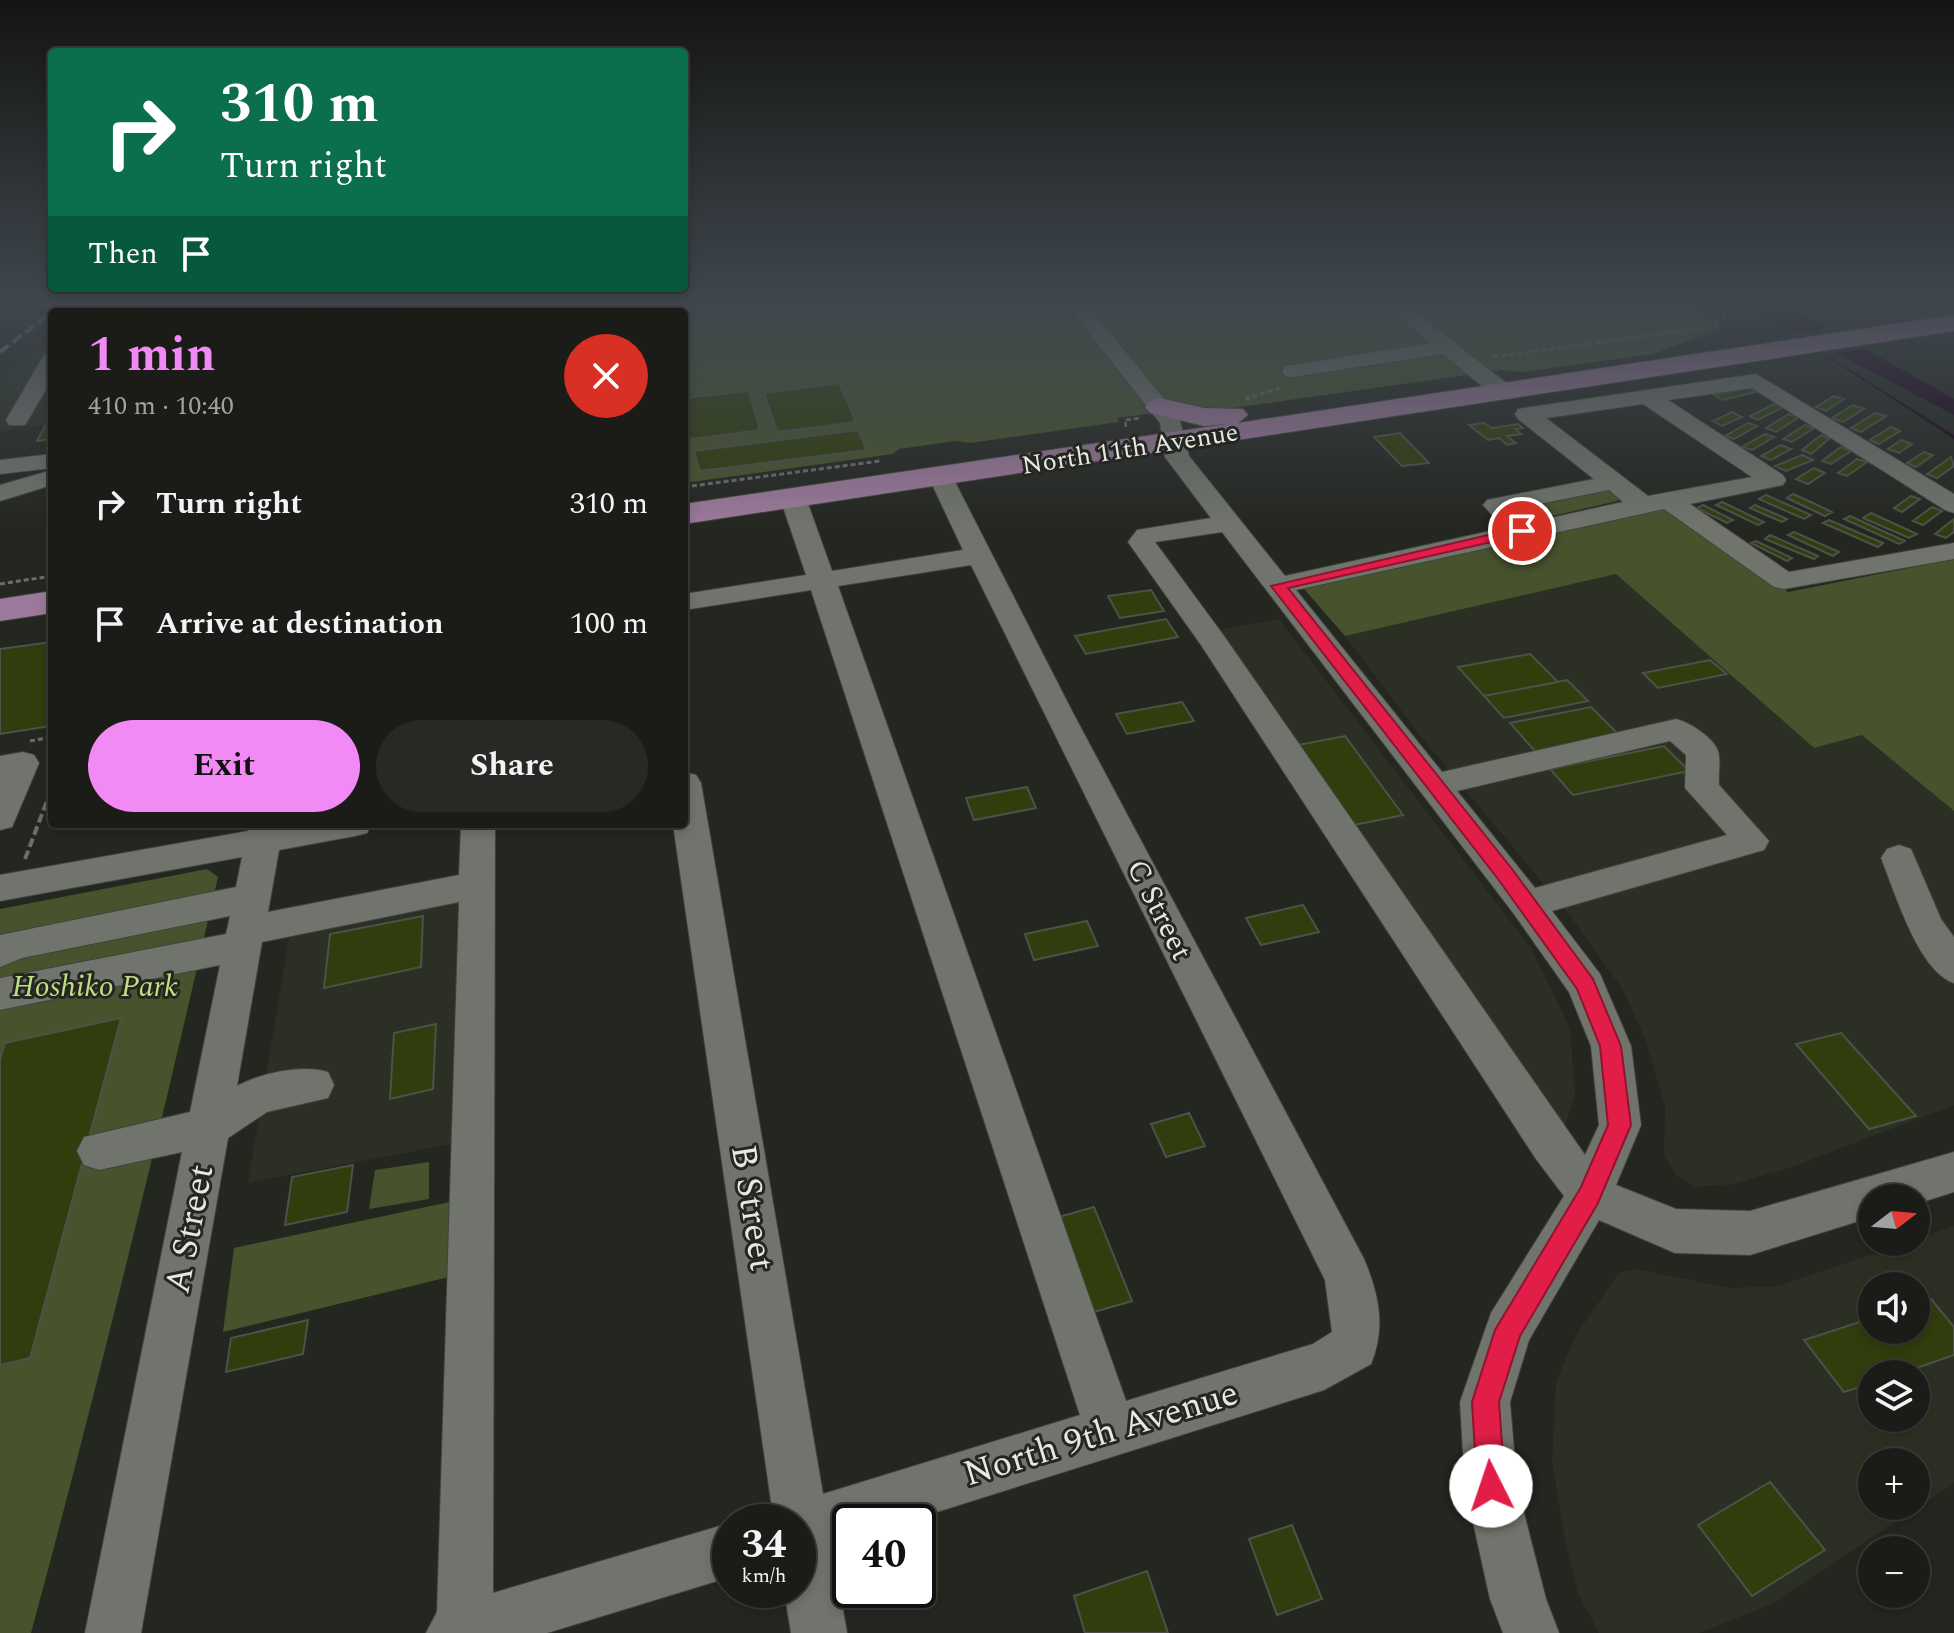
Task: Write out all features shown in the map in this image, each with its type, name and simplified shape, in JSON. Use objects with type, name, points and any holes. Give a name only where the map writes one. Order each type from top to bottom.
[{"type":"main road","name":"North 11th Avenue","points":[[688,513],[1172,444],[1597,376]]},
{"type":"main road","points":[[1160,407],[1204,417],[1456,388],[1512,389]]},
{"type":"main road","points":[[0,610],[48,603]]},
{"type":"street","points":[[17,420],[43,376]]},
{"type":"street","points":[[1110,376],[1142,418],[1172,444]]},
{"type":"street","points":[[1135,376],[1171,422],[1172,444],[1177,457],[1436,785],[1586,985],[1611,1046],[1620,1125],[1590,1195],[1508,1330],[1485,1402],[1491,1486],[1518,1599],[1531,1633]]},
{"type":"street","points":[[1492,376],[1551,411]]},
{"type":"street","points":[[1954,505],[1756,381],[1526,414],[1614,482],[1656,502],[1784,581],[1954,551]]},
{"type":"street","points":[[1279,586],[1656,502],[1774,480],[1648,397]]},
{"type":"street","points":[[0,455],[48,449]]},
{"type":"street","points":[[0,467],[48,473]]},
{"type":"street","points":[[0,485],[48,473]]},
{"type":"street","points":[[0,493],[48,473]]},
{"type":"street","name":"C Street","points":[[941,478],[1347,1275],[1357,1311],[1354,1347]]},
{"type":"street","points":[[1522,531],[1496,505],[1614,482]]},
{"type":"street","points":[[793,498],[1110,1430]]},
{"type":"street","points":[[1229,523],[1146,536],[1141,542],[1214,642],[1551,1145],[1590,1195],[1675,1231],[1750,1233],[1954,1172]]},
{"type":"street","points":[[688,601],[979,556]]},
{"type":"street","points":[[1436,785],[1676,729],[1702,752],[1702,788],[1752,841],[1527,904]]},
{"type":"street","points":[[0,767],[23,763],[0,818]]},
{"type":"street","name":"B Street","points":[[688,809],[796,1504]]},
{"type":"street","points":[[11,877],[265,832],[310,828]]},
{"type":"street","points":[[478,828],[460,1631],[712,1555]]},
{"type":"street","name":"A Street","points":[[113,1633],[265,832]]},
{"type":"street","points":[[1899,858],[1925,924],[1954,968]]},
{"type":"street","points":[[0,952],[15,945],[247,925],[477,885]]},
{"type":"street","points":[[0,994],[247,925]]},
{"type":"street","points":[[99,1151],[209,1127],[257,1096],[313,1085]]},
{"type":"street","name":"North 9th Avenue","points":[[816,1524],[1324,1365],[1354,1347]]},
{"type":"street","name":"B Street","points":[[814,1608],[819,1633]]},
{"type":"path","points":[[1126,428],[1125,420],[1131,419]]},
{"type":"path","points":[[0,584],[48,577]]},
{"type":"path","points":[[11,877],[48,798]]},
{"type":"shaded area","points":[[4,376],[48,376],[48,425],[17,427],[0,433],[0,379]]},
{"type":"shaded area","points":[[1857,376],[1954,435],[1954,439]]},
{"type":"shaded area","points":[[1880,376],[1913,376],[1954,399],[1954,415]]},
{"type":"shaded area","points":[[1616,573],[1814,748],[1862,735],[1954,811],[1954,1105],[1794,1166],[1734,1184],[1696,1187],[1676,1175],[1664,1156],[1665,1106],[1646,1041],[1623,990],[1571,917],[1419,734],[1345,636]]},
{"type":"shaded area","points":[[1279,619],[1531,948],[1570,1028],[1575,1095],[1560,1140],[1212,631]]},
{"type":"shaded area","points":[[466,892],[462,1142],[248,1183],[291,926]]},
{"type":"shaded area","points":[[1954,1226],[1954,1483],[1930,1499],[1930,1448],[1858,1448],[1858,1520],[1898,1520],[1874,1536],[1858,1536],[1858,1547],[1770,1605],[1699,1633],[1599,1633],[1579,1595],[1563,1530],[1552,1460],[1556,1382],[1576,1335],[1619,1273],[1635,1269],[1730,1288],[1779,1286],[1866,1256],[1930,1256],[1930,1234]]},
{"type":"green space","points":[[688,376],[1458,376],[1212,411],[1190,408],[1117,418],[1119,422],[970,443],[955,441],[899,449],[893,454],[688,482]]},
{"type":"green space","points":[[1613,489],[1620,498],[1617,501],[1522,523],[1513,515],[1511,503]]},
{"type":"green space","points":[[1666,508],[1788,592],[1954,559],[1954,811],[1862,735],[1814,748],[1616,574],[1345,636],[1304,589]]},
{"type":"green space","name":"Hoshiko Park","points":[[207,869],[218,877],[105,1350],[31,1633],[0,1633],[0,909]]},
{"type":"green space","points":[[429,1162],[429,1199],[369,1209],[375,1170]]},
{"type":"green space","points":[[459,1200],[457,1275],[223,1332],[234,1248]]},
{"type":"building","points":[[839,383],[856,422],[777,432],[764,393]]},
{"type":"building","points":[[1749,388],[1756,392],[1722,400],[1714,395]]},
{"type":"building","points":[[749,391],[760,430],[688,439],[688,398]]},
{"type":"building","points":[[1834,396],[1844,399],[1826,411],[1816,407]]},
{"type":"building","points":[[1774,404],[1783,407],[1758,420],[1750,416]]},
{"type":"building","points":[[1853,405],[1864,409],[1843,422],[1832,418]]},
{"type":"building","points":[[1732,412],[1742,417],[1722,426],[1713,421]]},
{"type":"building","points":[[1875,413],[1886,416],[1861,432],[1851,428]]},
{"type":"building","points":[[1789,414],[1799,417],[1776,432],[1766,428]]},
{"type":"building","points":[[1484,423],[1492,428],[1518,424],[1523,428],[1515,429],[1521,434],[1507,436],[1516,443],[1507,445],[1499,438],[1488,440],[1469,425]]},
{"type":"building","points":[[1748,423],[1757,426],[1734,439],[1725,436]]},
{"type":"building","points":[[1805,425],[1814,428],[1792,442],[1783,439]]},
{"type":"building","points":[[48,426],[48,440],[37,441]]},
{"type":"building","points":[[1891,427],[1900,431],[1879,444],[1870,440]]},
{"type":"building","points":[[858,430],[867,450],[700,471],[694,451]]},
{"type":"building","points":[[1400,433],[1429,463],[1402,466],[1374,437]]},
{"type":"building","points":[[1765,434],[1774,437],[1752,450],[1742,447]]},
{"type":"building","points":[[1821,435],[1830,438],[1811,454],[1802,450]]},
{"type":"building","points":[[1901,440],[1912,444],[1899,453],[1888,449]]},
{"type":"building","points":[[1781,445],[1791,449],[1771,460],[1761,456]]},
{"type":"building","points":[[1841,447],[1851,451],[1831,464],[1822,461]]},
{"type":"building","points":[[1924,452],[1933,455],[1916,467],[1907,463]]},
{"type":"building","points":[[1802,455],[1813,460],[1786,471],[1775,466]]},
{"type":"building","points":[[1951,457],[1954,466],[1937,478],[1927,474]]},
{"type":"building","points":[[1857,459],[1867,462],[1847,476],[1838,473]]},
{"type":"building","points":[[1814,468],[1825,473],[1808,484],[1796,479]]},
{"type":"building","points":[[1793,494],[1832,512],[1825,516],[1787,498]]},
{"type":"building","points":[[1766,495],[1811,515],[1804,519],[1759,499]]},
{"type":"building","points":[[1911,496],[1920,499],[1902,512],[1894,508]]},
{"type":"building","points":[[1722,502],[1764,522],[1758,525],[1716,505]]},
{"type":"building","points":[[1703,505],[1733,520],[1727,523],[1697,508]]},
{"type":"building","points":[[1755,505],[1787,519],[1782,522],[1750,508]]},
{"type":"building","points":[[1932,507],[1942,511],[1923,525],[1913,521]]},
{"type":"building","points":[[1871,513],[1917,534],[1909,538],[1863,518]]},
{"type":"building","points":[[1850,516],[1905,541],[1899,544],[1844,519]]},
{"type":"building","points":[[1954,519],[1954,532],[1946,538],[1935,534]]},
{"type":"building","points":[[1829,520],[1883,543],[1878,547],[1823,523]]},
{"type":"building","points":[[1794,532],[1839,552],[1833,556],[1788,535]]},
{"type":"building","points":[[1770,535],[1818,556],[1814,559],[1765,539]]},
{"type":"building","points":[[1756,541],[1792,558],[1787,561],[1751,543]]},
{"type":"building","points":[[1151,590],[1164,611],[1120,618],[1108,596]]},
{"type":"building","points":[[1166,619],[1178,637],[1086,654],[1075,636]]},
{"type":"building","points":[[48,643],[48,726],[0,734],[0,649]]},
{"type":"building","points":[[1530,654],[1558,682],[1484,696],[1458,667]]},
{"type":"building","points":[[1710,660],[1727,674],[1658,688],[1643,673]]},
{"type":"building","points":[[1567,680],[1588,701],[1504,718],[1484,696]]},
{"type":"building","points":[[1182,702],[1194,721],[1127,734],[1116,714]]},
{"type":"building","points":[[1591,707],[1618,734],[1535,751],[1510,723]]},
{"type":"building","points":[[1345,736],[1403,815],[1344,827],[1298,745]]},
{"type":"building","points":[[1664,746],[1689,771],[1573,795],[1550,769]]},
{"type":"building","points":[[1027,787],[1036,808],[974,820],[966,798]]},
{"type":"building","points":[[1303,905],[1319,932],[1261,945],[1246,918]]},
{"type":"building","points":[[423,916],[421,967],[324,988],[330,934]]},
{"type":"building","points":[[1087,921],[1098,946],[1034,960],[1025,934]]},
{"type":"building","points":[[121,1018],[30,1358],[0,1365],[0,1059],[5,1043]]},
{"type":"building","points":[[436,1024],[433,1089],[390,1099],[394,1033]]},
{"type":"building","points":[[1841,1033],[1916,1116],[1869,1129],[1796,1044]]},
{"type":"building","points":[[1189,1113],[1205,1146],[1166,1157],[1151,1124]]},
{"type":"building","points":[[353,1165],[347,1212],[285,1225],[292,1177]]},
{"type":"building","points":[[1094,1207],[1132,1301],[1087,1314],[1052,1219]]},
{"type":"building","points":[[1930,1299],[1954,1327],[1954,1355],[1930,1363],[1930,1360],[1858,1360],[1858,1388],[1844,1392],[1804,1340],[1858,1323],[1858,1344],[1930,1344]]},
{"type":"building","points":[[308,1320],[303,1354],[226,1372],[231,1338]]},
{"type":"building","points":[[1770,1482],[1825,1550],[1752,1596],[1698,1525]]},
{"type":"building","points":[[1292,1525],[1322,1599],[1277,1615],[1249,1539]]},
{"type":"building","points":[[1147,1571],[1168,1633],[1085,1633],[1074,1596]]},
{"type":"route","points":[[1491,1486],[1485,1402],[1508,1330],[1590,1195],[1620,1125],[1611,1046],[1586,985],[1505,874],[1279,586],[1522,531]]}]
